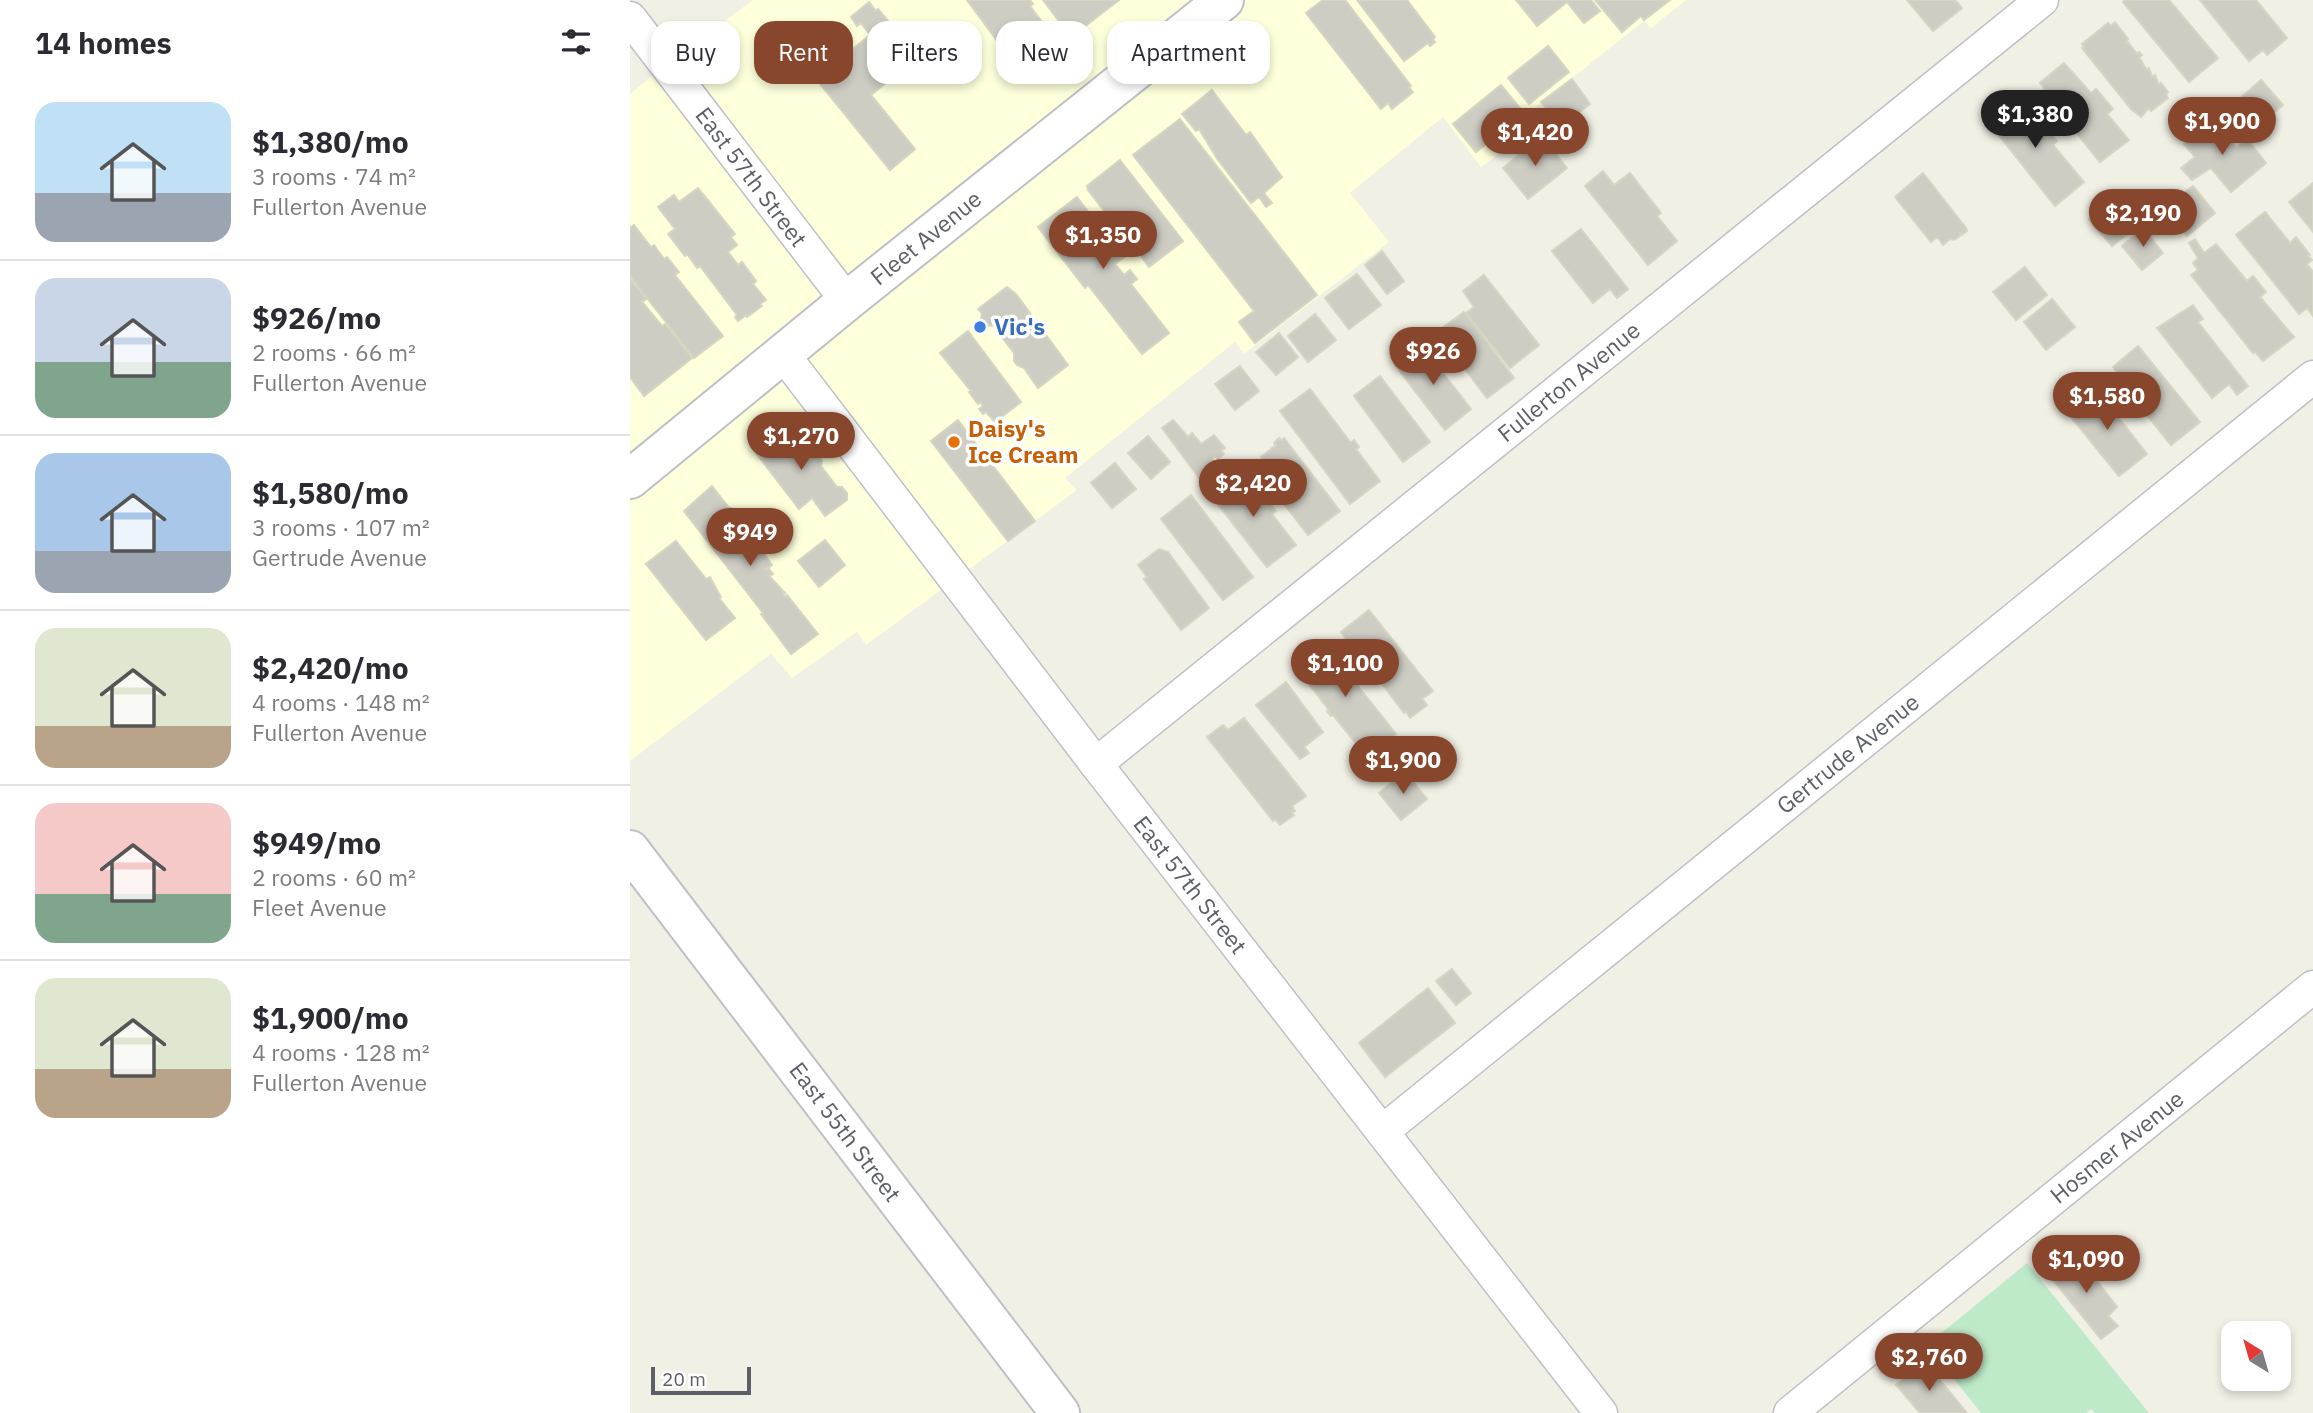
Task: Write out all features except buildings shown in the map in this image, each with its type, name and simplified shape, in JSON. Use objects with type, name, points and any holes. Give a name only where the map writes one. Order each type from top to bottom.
[{"type":"street","name":"Fleet Avenue","points":[[630,479],[1224,0]]},
{"type":"street","name":"Fullerton Avenue","points":[[1096,764],[2042,0]]},
{"type":"street","name":"East 57th Street","points":[[630,18],[847,302]]},
{"type":"street","name":"East 57th Street","points":[[783,354],[1096,764],[1601,1413]]},
{"type":"street","name":"Gertrude Avenue","points":[[1383,1131],[2313,377]]},
{"type":"street","name":"East 55th Street","points":[[630,850],[1060,1413]]},
{"type":"street","name":"Hosmer Avenue","points":[[1790,1413],[2313,987]]},
{"type":"shaded area","points":[[753,0],[1686,0],[1651,28],[1644,21],[1532,110],[1542,123],[1481,167],[1443,117],[1350,193],[1389,242],[1244,354],[1235,342],[1065,478],[1077,490],[866,645],[857,632],[792,678],[771,654],[630,761],[630,94],[651,76],[651,84],[740,84],[740,21],[724,21]]},
{"type":"shaded area","points":[[2027,1263],[2149,1413],[2095,1413],[2091,1409],[2086,1413],[1981,1413],[1927,1345]]},
{"type":"place","name":"Vic's","points":[[980,327]]},
{"type":"place","name":"Daisy's Ice Cream","points":[[954,442]]}]
